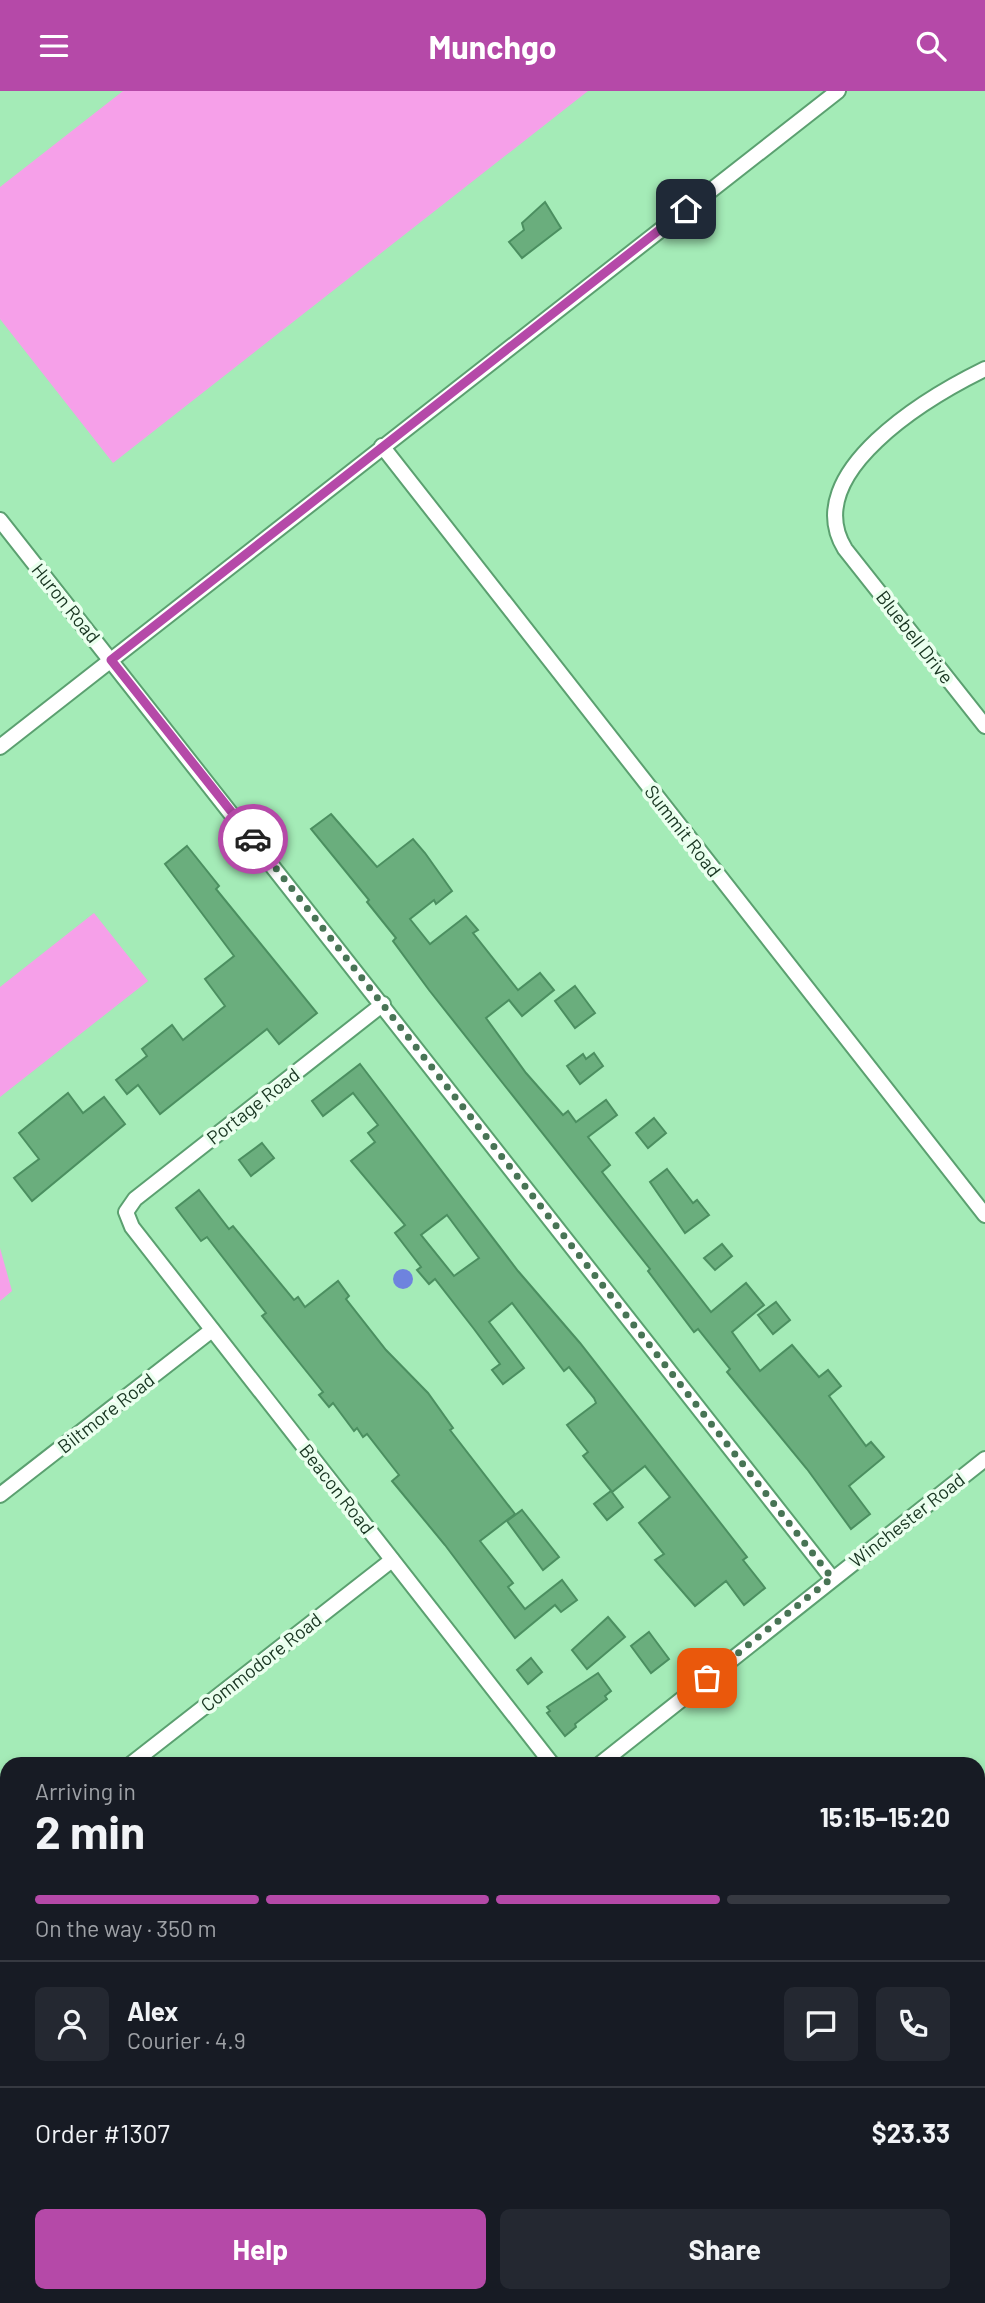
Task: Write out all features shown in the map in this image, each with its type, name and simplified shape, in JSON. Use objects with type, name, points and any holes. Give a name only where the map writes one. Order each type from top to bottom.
[{"type":"street","points":[[0,747],[838,91]]},
{"type":"street","name":"Bluebell Drive","points":[[985,369],[927,400],[861,458],[845,479],[837,500],[834,521],[845,549],[985,726]]},
{"type":"street","name":"Summit Road","points":[[382,446],[985,1215]]},
{"type":"street","name":"Huron Road","points":[[0,520],[832,1578]]},
{"type":"street","name":"Portage Road","points":[[126,1212],[135,1199],[383,1004]]},
{"type":"street","name":"Beacon Road","points":[[126,1212],[132,1227],[547,1757]]},
{"type":"street","name":"Biltmore Road","points":[[0,1495],[212,1330]]},
{"type":"street","name":"Winchester Road","points":[[609,1757],[985,1459]]},
{"type":"street","name":"Commodore Road","points":[[140,1757],[392,1560]]},
{"type":"shaded area","points":[[123,91],[588,91],[113,463],[0,319],[0,187]]},
{"type":"shaded area","points":[[94,913],[148,981],[0,1097],[0,987]]},
{"type":"shaded area","points":[[0,1248],[12,1291],[0,1301]]},
{"type":"water","points":[[403,1269],[410,1272],[413,1279],[410,1286],[403,1289],[396,1286],[393,1279],[396,1272]]},
{"type":"building","points":[[545,202],[561,228],[522,258],[509,242],[524,230],[522,223]]},
{"type":"building","points":[[331,814],[377,867],[413,839],[425,853],[452,891],[436,904],[434,900],[410,919],[430,944],[466,916],[478,930],[473,933],[518,990],[540,973],[554,990],[522,1016],[509,1000],[486,1018],[526,1073],[563,1115],[568,1111],[576,1122],[606,1100],[617,1115],[588,1137],[610,1165],[602,1172],[711,1312],[746,1283],[764,1305],[732,1332],[760,1371],[792,1345],[819,1377],[828,1370],[841,1386],[829,1396],[866,1446],[871,1442],[884,1457],[849,1486],[870,1514],[851,1529],[807,1469],[727,1372],[730,1369],[698,1329],[694,1332],[648,1271],[650,1269],[429,990],[393,941],[396,938],[367,902],[369,900],[311,829]]},
{"type":"building","points":[[187,846],[219,886],[216,889],[317,1013],[279,1044],[267,1029],[160,1114],[138,1085],[127,1094],[116,1080],[147,1056],[142,1049],[172,1025],[183,1040],[225,1006],[205,979],[234,956],[165,864]]},
{"type":"building","points":[[575,986],[595,1013],[575,1028],[555,1001]]},
{"type":"building","points":[[594,1053],[603,1066],[580,1084],[567,1066],[583,1054],[586,1059]]},
{"type":"building","points":[[360,1064],[518,1271],[580,1343],[747,1557],[743,1560],[765,1588],[744,1605],[726,1581],[695,1606],[655,1560],[664,1554],[639,1523],[670,1497],[645,1466],[612,1492],[583,1456],[588,1452],[567,1425],[596,1403],[594,1398],[569,1367],[564,1371],[512,1303],[489,1322],[524,1368],[503,1384],[492,1370],[500,1364],[435,1279],[429,1284],[417,1270],[421,1267],[395,1233],[405,1225],[351,1161],[375,1142],[368,1133],[378,1125],[353,1093],[323,1116],[312,1101]],"holes":[[[447,1215],[479,1258],[454,1276],[421,1235]]]},
{"type":"building","points":[[68,1093],[83,1113],[104,1097],[125,1124],[32,1201],[14,1178],[39,1159],[19,1133]]},
{"type":"building","points":[[654,1118],[666,1133],[648,1148],[636,1133]]},
{"type":"building","points":[[262,1143],[274,1158],[251,1176],[239,1160]]},
{"type":"building","points":[[667,1169],[693,1203],[697,1200],[709,1215],[685,1233],[650,1182]]},
{"type":"building","points":[[199,1190],[229,1229],[233,1226],[294,1300],[298,1297],[305,1307],[338,1281],[349,1296],[346,1299],[386,1350],[428,1393],[453,1428],[450,1430],[515,1514],[480,1541],[513,1583],[508,1587],[525,1609],[562,1580],[577,1600],[561,1612],[555,1605],[515,1638],[445,1545],[392,1481],[399,1475],[367,1434],[363,1437],[357,1428],[354,1431],[333,1403],[329,1407],[319,1395],[323,1392],[262,1316],[266,1313],[207,1237],[201,1241],[176,1208]]},
{"type":"building","points":[[722,1244],[732,1256],[715,1270],[704,1258]]},
{"type":"building","points":[[776,1302],[790,1320],[773,1334],[758,1315]]},
{"type":"building","points":[[611,1491],[623,1507],[607,1520],[594,1504]]},
{"type":"building","points":[[522,1510],[559,1557],[543,1570],[507,1521]]},
{"type":"building","points":[[608,1617],[625,1637],[587,1669],[572,1650]]},
{"type":"building","points":[[649,1632],[669,1659],[651,1673],[631,1646]]},
{"type":"building","points":[[531,1658],[542,1672],[528,1684],[517,1670]]},
{"type":"building","points":[[598,1673],[611,1691],[605,1696],[607,1699],[575,1724],[576,1727],[565,1736],[547,1713],[550,1711],[547,1707]]},
{"type":"way so far","points":[[253,839],[832,1578],[707,1678]]},
{"type":"route","points":[[253,839],[111,660],[686,209]]}]
